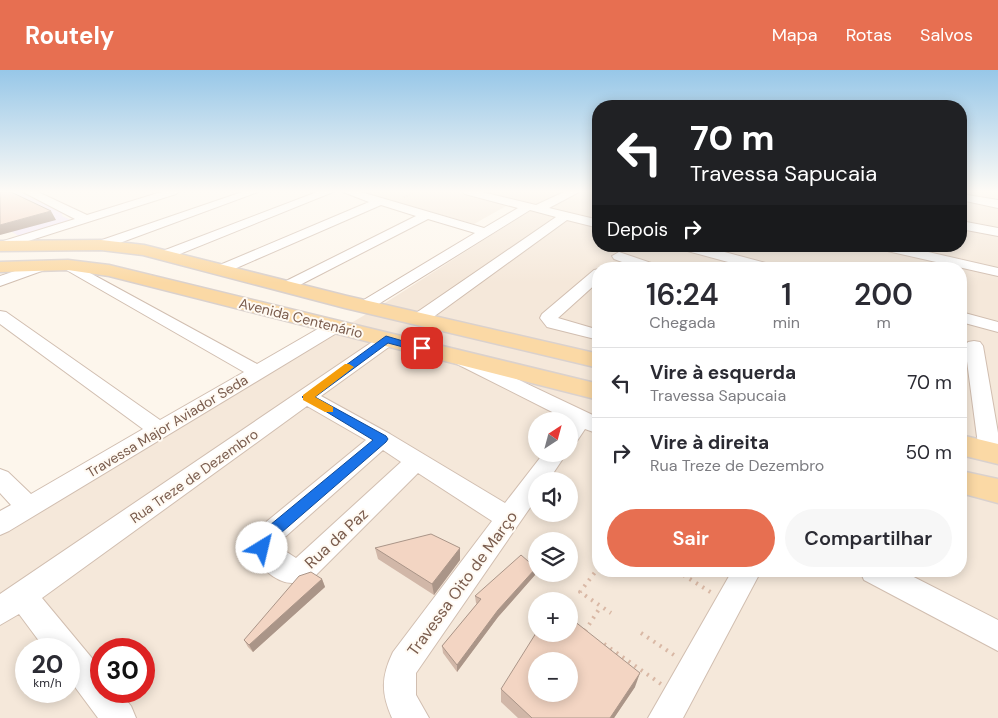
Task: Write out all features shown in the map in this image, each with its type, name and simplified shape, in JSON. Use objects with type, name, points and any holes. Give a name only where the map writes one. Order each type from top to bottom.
[{"type":"main road","name":"Avenida Centenário","points":[[1,246],[34,239],[101,245],[165,255],[363,307],[592,360]]},
{"type":"main road","name":"Avenida Centenário","points":[[0,266],[68,265],[131,276],[592,390]]},
{"type":"main road","points":[[967,447],[994,453]]},
{"type":"main road","points":[[967,483],[998,491]]},
{"type":"street","points":[[34,239],[78,222]]},
{"type":"street","points":[[101,245],[166,222]]},
{"type":"street","points":[[165,255],[250,222]]},
{"type":"street","points":[[220,270],[331,222]]},
{"type":"street","points":[[285,287],[413,222]]},
{"type":"street","points":[[451,222],[484,232]]},
{"type":"street","points":[[363,307],[484,232],[504,222]]},
{"type":"street","points":[[419,320],[556,222]]},
{"type":"street","points":[[967,226],[998,232]]},
{"type":"street","points":[[611,262],[623,252]]},
{"type":"street","points":[[626,252],[643,262]]},
{"type":"street","points":[[708,252],[746,262]]},
{"type":"street","points":[[910,252],[954,262]]},
{"type":"street","points":[[0,281],[46,265]]},
{"type":"street","points":[[68,265],[258,372]]},
{"type":"street","points":[[967,265],[998,272]]},
{"type":"street","points":[[592,279],[549,316],[548,320],[552,323],[592,333]]},
{"type":"street","points":[[0,316],[159,430]]},
{"type":"street","points":[[967,319],[998,327]]},
{"type":"street","name":"Travessa Major Aviador Seda","points":[[0,524],[334,327]]},
{"type":"street","name":"Rua Treze de Dezembro","points":[[11,604],[386,340]]},
{"type":"street","points":[[974,346],[994,453]]},
{"type":"street","points":[[458,357],[524,392],[590,423]]},
{"type":"street","points":[[524,392],[522,387],[528,381],[547,379]]},
{"type":"street","points":[[307,397],[382,439],[508,518]]},
{"type":"street","points":[[578,430],[590,423]]},
{"type":"street","name":"Rua da Paz","points":[[382,439],[265,538],[261,545],[263,551],[290,571],[302,570],[416,462]]},
{"type":"street","name":"Travessa Oito de Março","points":[[412,718],[402,704],[399,690],[400,671],[404,663],[549,462]]},
{"type":"street","points":[[0,478],[28,507]]},
{"type":"street","points":[[672,707],[744,577]]},
{"type":"street","points":[[885,577],[998,636]]},
{"type":"street","points":[[11,604],[51,638]]},
{"type":"street","points":[[80,668],[119,718]]},
{"type":"path","points":[[592,576],[580,592],[611,613]]},
{"type":"path","points":[[686,577],[729,604]]},
{"type":"path","points":[[592,636],[584,631],[601,606]]},
{"type":"path","points":[[641,633],[693,668]]},
{"type":"path","points":[[600,642],[672,707]]},
{"type":"shaded area","points":[[0,222],[64,222],[19,236],[0,225]]},
{"type":"shaded area","points":[[512,222],[592,222],[592,252],[967,252],[967,222],[998,222],[998,718],[0,718],[0,531],[385,303]]},
{"type":"building","points":[[431,534],[460,548],[432,584],[375,548]]},
{"type":"building","points":[[521,555],[528,561],[528,577],[498,610],[457,665],[442,646],[481,599],[475,596]]},
{"type":"building","points":[[311,572],[322,579],[249,645],[244,640],[299,576]]},
{"type":"building","points":[[578,624],[640,673],[610,718],[532,718],[501,689],[530,642],[578,642]]},
{"type":"slow traffic","points":[[329,410],[307,397],[349,367]]},
{"type":"route","points":[[262,548],[261,545],[265,538],[382,439],[307,397],[386,340],[422,348]]}]
